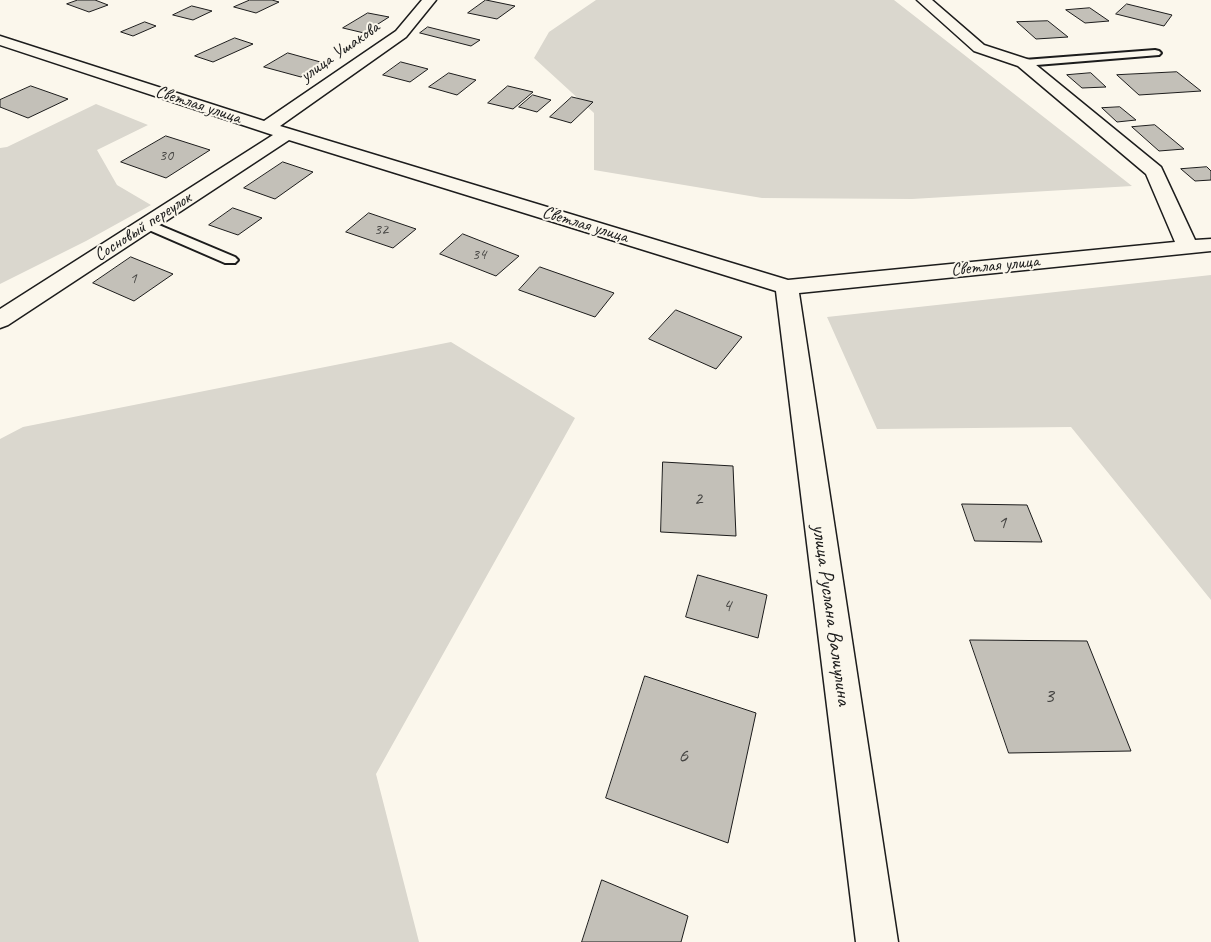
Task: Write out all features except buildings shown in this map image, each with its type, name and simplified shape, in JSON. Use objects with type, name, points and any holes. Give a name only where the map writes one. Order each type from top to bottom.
[{"type":"street","name":"улица Ушакова","points":[[266,128],[401,34],[429,0]]},
{"type":"street","points":[[924,0],[979,48],[1024,63],[1154,170],[1188,247]]},
{"type":"street","name":"Светлая улица","points":[[0,40],[266,128],[787,287],[1211,245]]},
{"type":"street","name":"Сосновый переулок","points":[[0,320],[286,134]]},
{"type":"street","name":"улица Руслана Валиулина","points":[[787,287],[877,942]]},
{"type":"lane","points":[[1024,63],[1155,53]]},
{"type":"lane","points":[[147,224],[230,260]]},
{"type":"shaded area","points":[[596,0],[894,0],[1132,186],[912,199],[762,198],[594,170],[594,113],[534,58],[549,32]]},
{"type":"shaded area","points":[[96,104],[148,125],[97,150],[117,185],[151,205],[86,241],[0,284],[0,148],[7,147]]},
{"type":"shaded area","points":[[1211,275],[1211,600],[1071,427],[877,429],[827,317]]},
{"type":"shaded area","points":[[451,342],[575,418],[376,774],[419,942],[0,942],[0,439],[23,427]]}]
